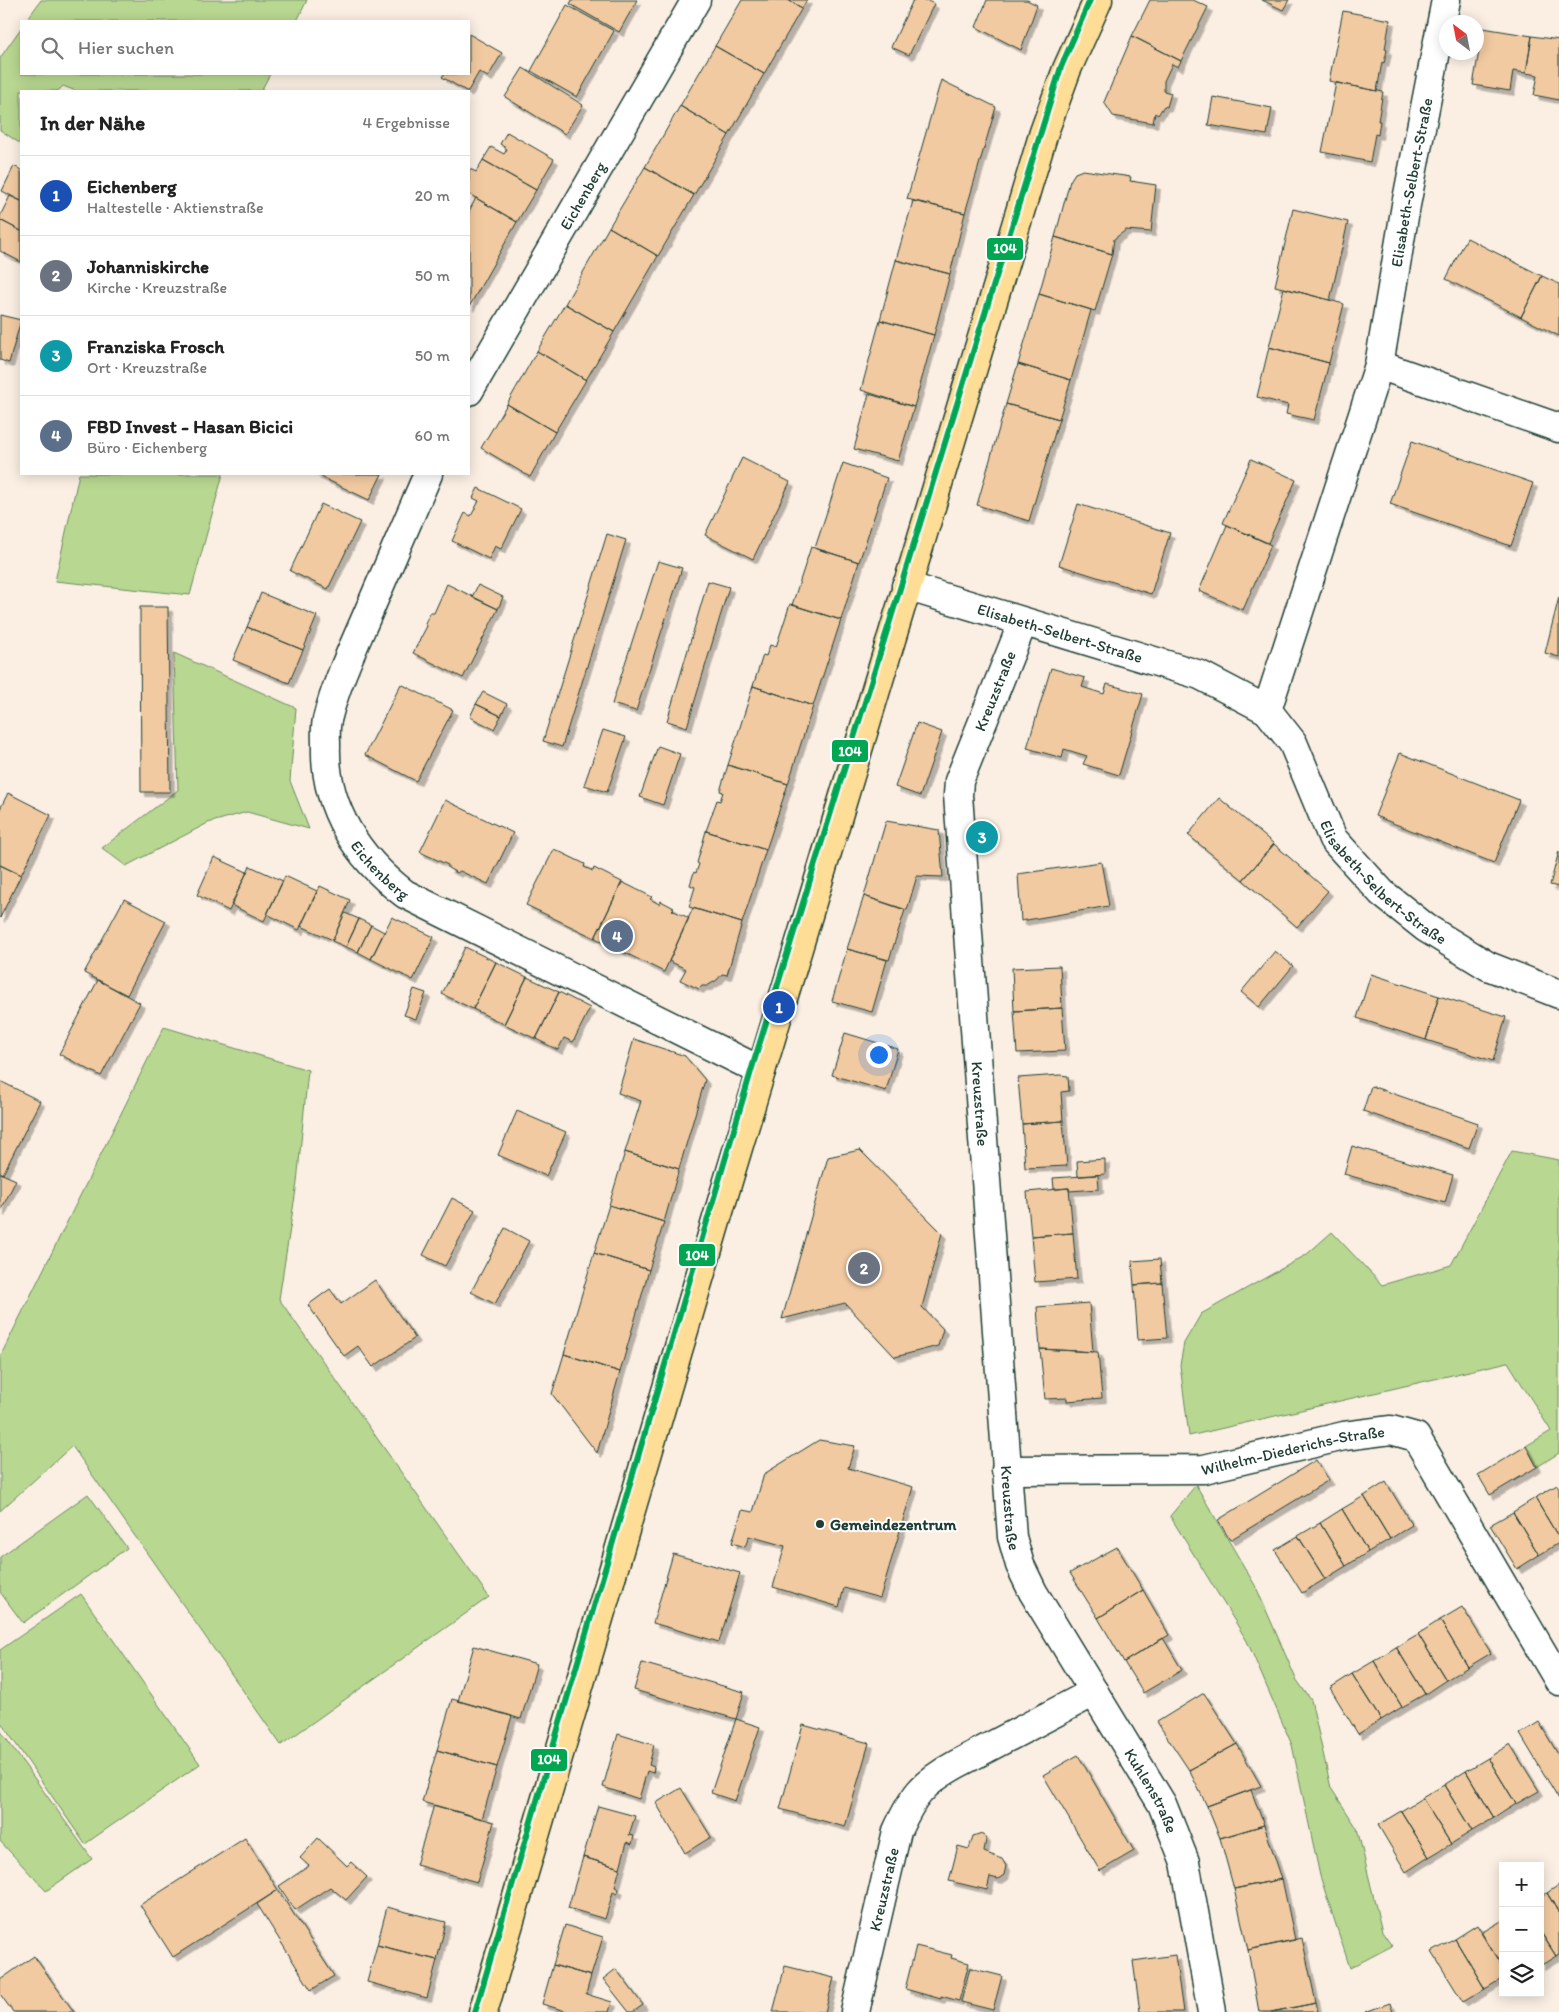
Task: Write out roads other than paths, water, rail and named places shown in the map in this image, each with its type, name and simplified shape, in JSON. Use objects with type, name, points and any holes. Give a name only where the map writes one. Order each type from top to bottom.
[{"type":"main road","points":[[483,2012],[761,1071],[1044,132],[1067,69],[1098,0]]},
{"type":"street","name":"Eichenberg","points":[[470,389],[696,0]]},
{"type":"street","name":"Elisabeth-Selbert-Straße","points":[[1267,710],[1379,365],[1406,205],[1446,0]]},
{"type":"street","points":[[1379,365],[1559,428]]},
{"type":"street","name":"Eichenberg","points":[[428,475],[345,666],[326,722],[325,759],[332,794],[341,821],[357,848],[389,882],[405,894],[761,1071]]},
{"type":"street","name":"Elisabeth-Selbert-Straße","points":[[906,586],[1200,675],[1267,710],[1293,743],[1333,839],[1382,893],[1426,928],[1488,966],[1559,994]]},
{"type":"street","name":"Kreuzstraße","points":[[1023,622],[959,781],[958,795],[1012,1537],[1020,1565],[1033,1592]]},
{"type":"street","name":"Wilhelm-Diederichs-Straße","points":[[1006,1470],[1204,1469],[1344,1436],[1391,1430],[1416,1437],[1559,1680]]},
{"type":"street","name":"Kuhlenstraße","points":[[1033,1592],[1162,1804],[1185,1862],[1212,2012]]},
{"type":"street","name":"Kreuzstraße","points":[[854,2012],[897,1831],[909,1806],[924,1786],[936,1775],[1094,1692]]},
{"type":"place","name":"Franziska Frosch","points":[[982,837]]},
{"type":"place","name":"FBD Invest - Hasan Bicici","points":[[617,936]]},
{"type":"place","name":"Eichenberg","points":[[779,1007]]},
{"type":"place","name":"Johanniskirche","points":[[864,1268]]},
{"type":"place","name":"Gemeindezentrum","points":[[820,1524]]}]
